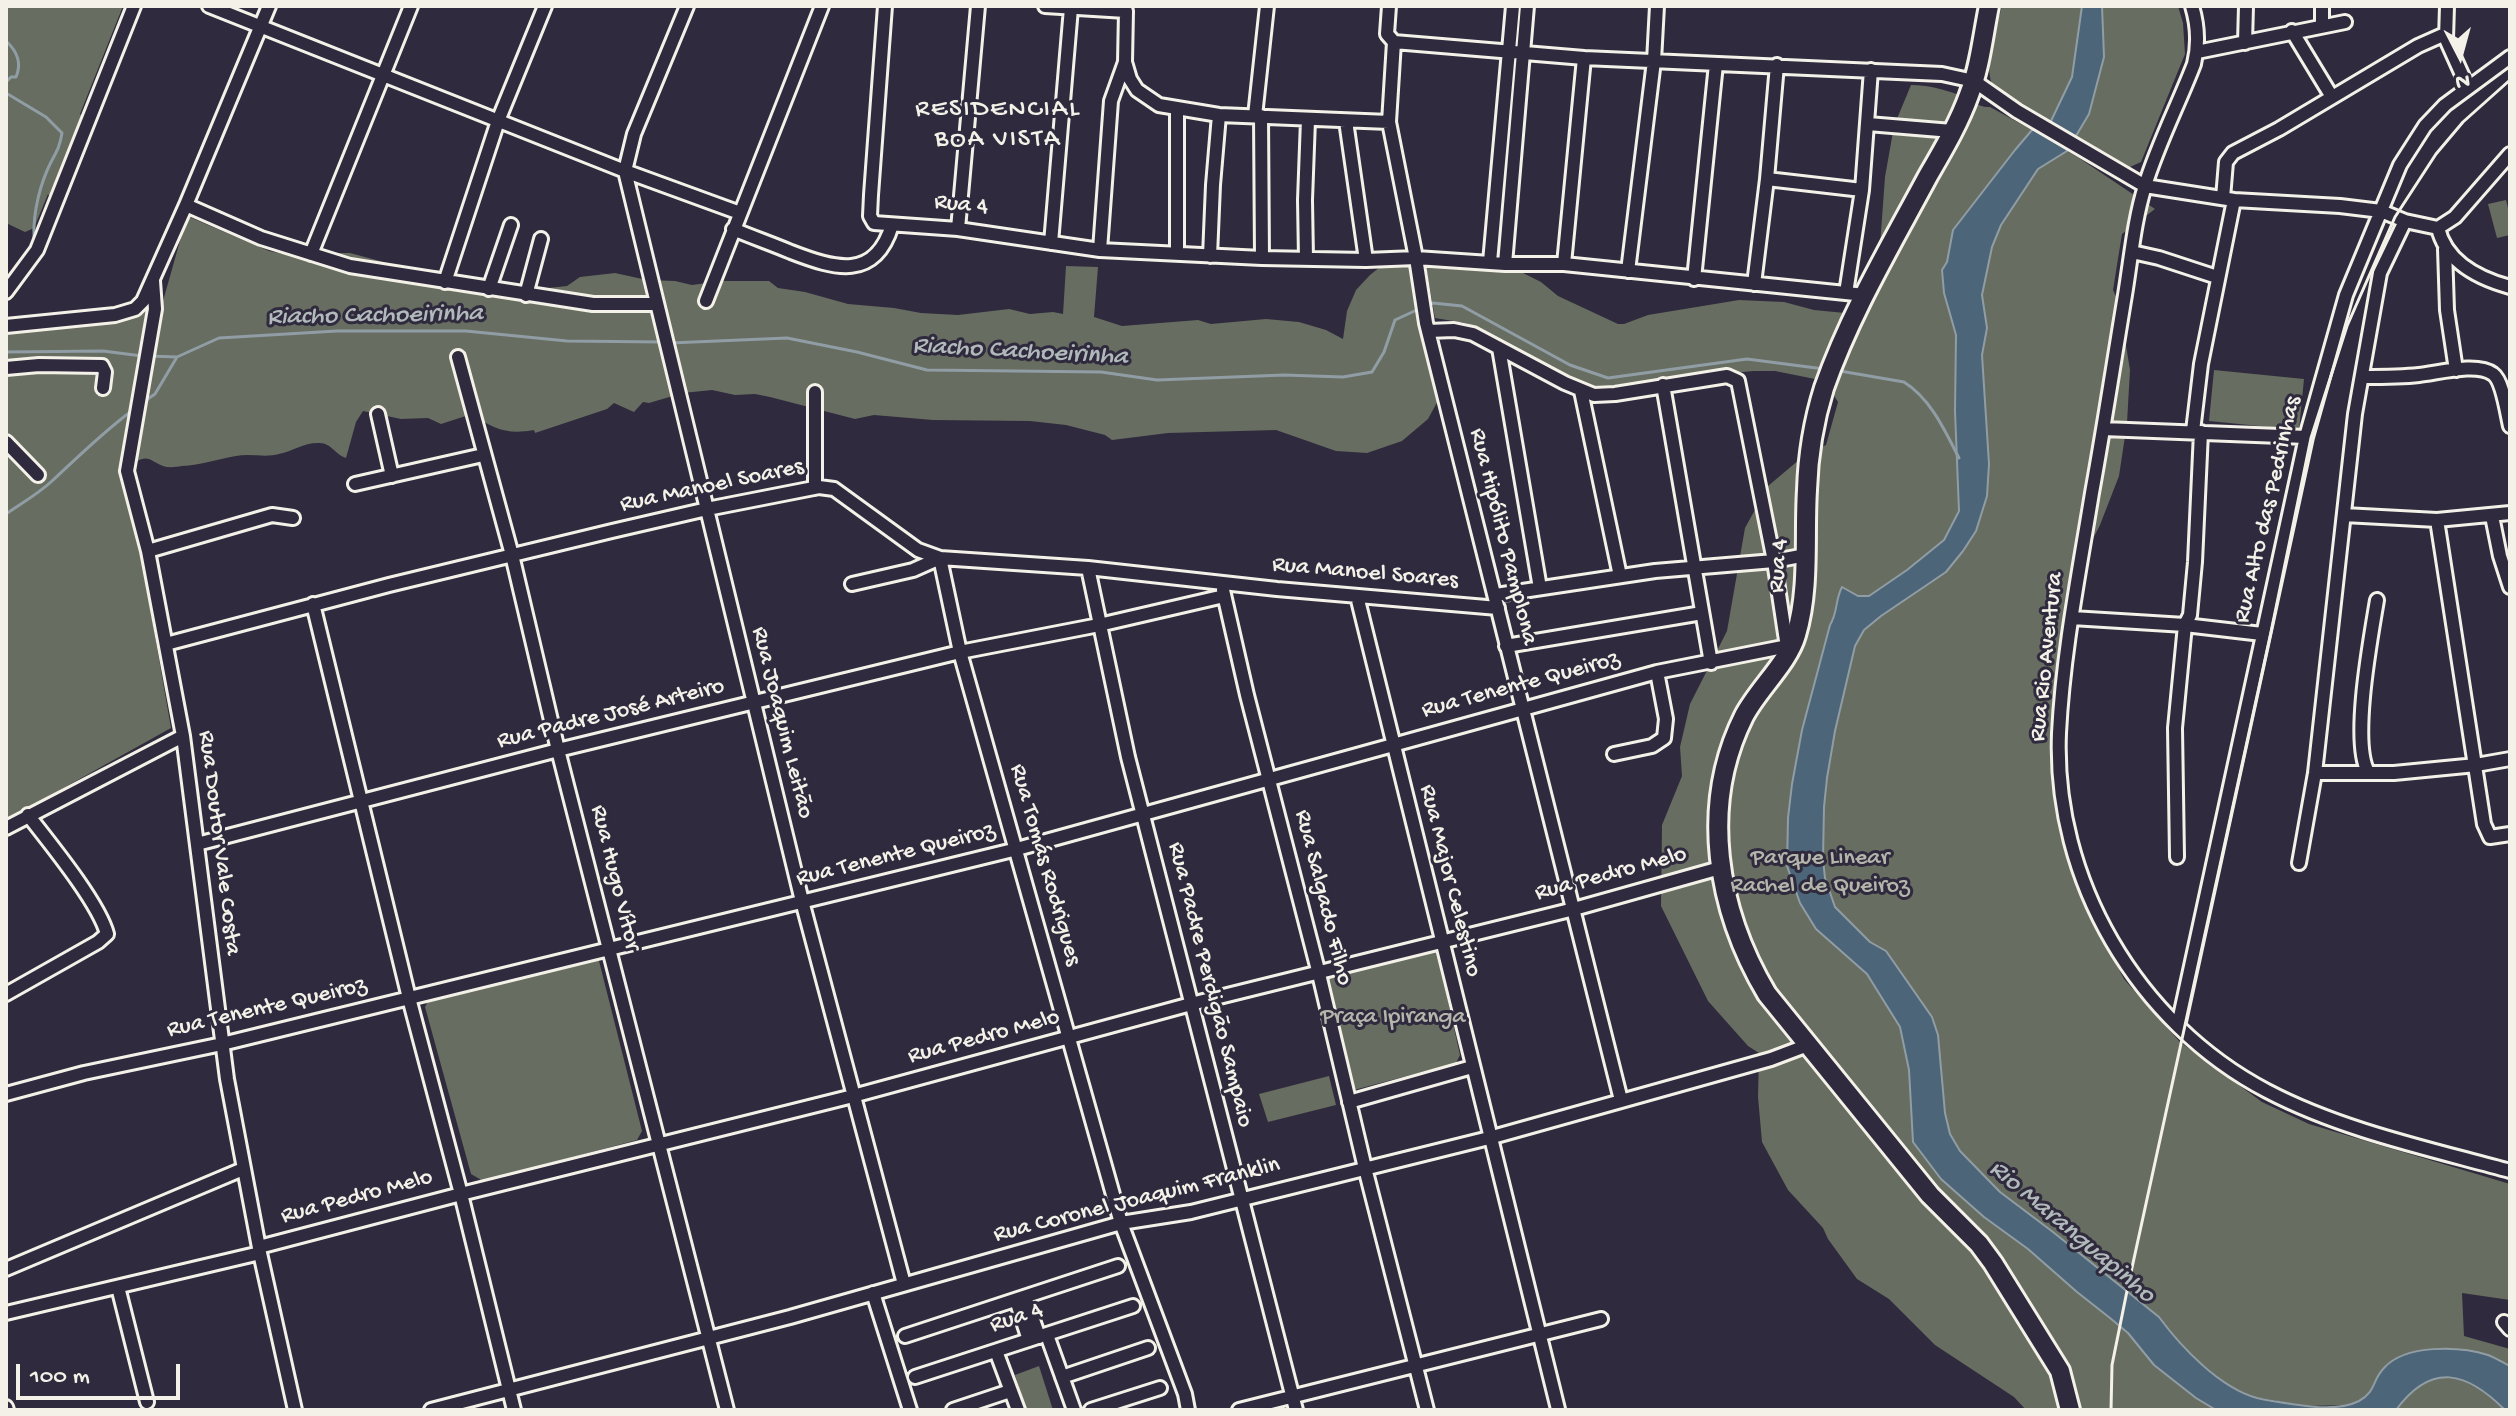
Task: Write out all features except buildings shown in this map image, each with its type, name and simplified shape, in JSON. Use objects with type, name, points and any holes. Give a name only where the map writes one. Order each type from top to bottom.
[{"type":"main road","name":"Rua 4","points":[[1989,6],[1974,81],[1952,131],[1855,294],[1841,346],[1824,390],[1809,463],[1801,610],[1790,646],[1745,715],[1727,758],[1719,807],[1720,868],[1734,925],[1767,994],[1930,1195],[1979,1244],[1993,1263],[2060,1371],[2070,1410]]},
{"type":"street","points":[[6,292],[41,240],[134,6]]},
{"type":"street","points":[[209,6],[625,171],[740,213]]},
{"type":"street","points":[[6,326],[126,313],[143,301],[269,6]]},
{"type":"street","points":[[311,254],[411,6]]},
{"type":"street","points":[[445,282],[498,121],[545,6]]},
{"type":"street","points":[[625,171],[634,134],[687,6]]},
{"type":"street","points":[[706,301],[822,6]]},
{"type":"street","name":"Rua 4","points":[[885,6],[870,216],[874,223],[958,229],[1100,250],[1262,258],[1416,258],[1564,264],[1855,294]]},
{"type":"street","points":[[958,229],[978,6]]},
{"type":"street","points":[[1045,6],[1126,8],[1125,62],[1111,101],[1100,250]]},
{"type":"street","points":[[1262,258],[1258,116],[1267,6]]},
{"type":"street","name":"Rua Hipólito Pamplona","points":[[1389,6],[1387,34],[1394,42],[1389,122],[1427,327],[1621,1100]]},
{"type":"street","points":[[1490,262],[1513,6]]},
{"type":"street","points":[[1505,264],[1527,6]]},
{"type":"street","points":[[1628,271],[1654,61],[1657,6]]},
{"type":"street","name":"Rua Rio Aventura","points":[[2192,6],[2197,23],[2197,52],[2145,186],[2072,618],[2059,735],[2064,818],[2091,904],[2132,973],[2178,1026],[2219,1060],[2265,1090],[2311,1112],[2510,1171]]},
{"type":"street","points":[[2245,43],[2246,6]]},
{"type":"street","points":[[2322,6],[2322,25]]},
{"type":"street","points":[[2447,6],[2445,34],[2468,88]]},
{"type":"street","points":[[1051,243],[1071,8]]},
{"type":"street","points":[[2197,52],[2345,22]]},
{"type":"street","points":[[2292,31],[2332,97]]},
{"type":"street","points":[[2177,857],[2175,728],[2195,562],[2201,364],[2229,199],[2226,162],[2233,153],[2418,46],[2445,34]]},
{"type":"street","points":[[1394,42],[1584,58],[1942,74],[1974,81],[2017,111],[2145,186],[2229,199],[2381,211],[2405,221],[2438,228],[2455,217],[2510,154]]},
{"type":"street","name":"Rua Alto das Pedrinhas","points":[[2178,1026],[2306,437],[2346,295],[2400,165],[2425,126],[2445,105],[2510,57]]},
{"type":"street","points":[[1564,264],[1584,58]]},
{"type":"street","points":[[1125,62],[1137,90],[1159,105],[1177,110],[1219,115],[1389,122]]},
{"type":"street","points":[[1694,279],[1716,64]]},
{"type":"street","points":[[1754,284],[1777,65]]},
{"type":"street","points":[[1855,294],[1871,70]]},
{"type":"street","points":[[1177,110],[1177,254]]},
{"type":"street","points":[[1210,256],[1219,115]]},
{"type":"street","points":[[1306,259],[1308,120]]},
{"type":"street","points":[[1346,121],[1366,260]]},
{"type":"street","points":[[1868,124],[1952,131]]},
{"type":"street","name":"Rua Joaquim Leitão","points":[[625,171],[802,901],[904,1284]]},
{"type":"street","points":[[1767,179],[1862,190]]},
{"type":"street","points":[[186,205],[261,238],[350,266],[526,295],[659,311]]},
{"type":"street","points":[[2299,863],[2315,773],[2351,446],[2380,273],[2405,221]]},
{"type":"street","points":[[489,289],[511,225]]},
{"type":"street","points":[[733,229],[821,263],[847,267],[856,266],[880,252],[892,225]]},
{"type":"street","points":[[2438,228],[2445,249],[2447,310],[2456,370]]},
{"type":"street","points":[[526,295],[541,239]]},
{"type":"street","points":[[2445,249],[2476,274],[2510,287]]},
{"type":"street","points":[[2132,252],[2217,277]]},
{"type":"street","name":"Rua Doutor Vale Costa","points":[[153,281],[155,309],[127,471],[148,551],[183,736],[222,1044],[243,1169],[295,1410]]},
{"type":"street","points":[[1427,327],[1464,332],[1581,391],[1605,395],[1663,385],[1711,663]]},
{"type":"street","points":[[1499,348],[1540,588]]},
{"type":"street","name":"Rua Hugo Vítor","points":[[458,357],[512,555],[558,750],[727,1410]]},
{"type":"street","points":[[6,368],[102,366],[105,372],[103,388]]},
{"type":"street","points":[[2363,377],[2456,370],[2489,371],[2500,383],[2510,426]]},
{"type":"street","name":"Rua 4","points":[[1663,385],[1727,376],[1735,378],[1741,385],[1790,646]]},
{"type":"street","points":[[1581,391],[1620,576]]},
{"type":"street","points":[[815,392],[815,488]]},
{"type":"street","points":[[378,414],[392,476]]},
{"type":"street","points":[[2103,429],[2306,437]]},
{"type":"street","points":[[6,442],[38,475]]},
{"type":"street","points":[[355,484],[483,455]]},
{"type":"street","name":"Rua Manoel Soares","points":[[166,644],[512,555],[707,509],[815,488],[834,489],[918,550],[940,558],[1088,568],[1223,589],[1497,602],[1540,588],[1665,570],[1774,561],[1806,555]]},
{"type":"street","points":[[2344,515],[2437,520],[2510,513]]},
{"type":"street","points":[[148,551],[272,515],[293,518]]},
{"type":"street","points":[[2492,516],[2510,587]]},
{"type":"street","points":[[2437,520],[2484,824],[2490,837],[2510,834]]},
{"type":"street","points":[[852,584],[913,570],[940,558]]},
{"type":"street","name":"Rua Tomás Rodrigues","points":[[940,558],[960,652],[1121,1223],[1185,1394],[1188,1410]]},
{"type":"street","name":"Rua Padre Perdigão Sampaio","points":[[1088,568],[1142,814],[1294,1403]]},
{"type":"street","name":"Rua Padre José Arteiro","points":[[197,844],[753,702],[960,652],[1099,625],[1223,589]]},
{"type":"street","name":"Rua Salgado Filho","points":[[1223,589],[1427,1410]]},
{"type":"street","name":"Rua Major Celestino","points":[[1357,596],[1558,1409]]},
{"type":"street","points":[[2368,772],[2362,716],[2377,600]]},
{"type":"street","points":[[313,604],[514,1410]]},
{"type":"street","points":[[1506,646],[1702,613]]},
{"type":"street","points":[[2072,618],[2185,625],[2262,634]]},
{"type":"street","name":"Rua Tenente Queiroz","points":[[6,1094],[1017,849],[1657,672],[1790,646]]},
{"type":"street","points":[[1614,754],[1652,746],[1664,738],[1665,709],[1657,672]]},
{"type":"street","points":[[6,828],[183,736]]},
{"type":"street","points":[[2315,773],[2394,773],[2510,759]]},
{"type":"street","points":[[6,994],[107,934],[101,918],[28,815]]},
{"type":"street","name":"Rua Pedro Melo","points":[[6,1313],[118,1287],[461,1194],[853,1096],[1191,1004],[1574,909],[1720,868]]},
{"type":"street","name":"Rua Coronel Joaquim Franklin","points":[[431,1410],[873,1293],[1121,1223],[1191,1212],[1489,1138],[1771,1059],[1808,1045]]},
{"type":"street","points":[[1349,1102],[1472,1067]]},
{"type":"street","points":[[6,1269],[243,1169]]},
{"type":"street","points":[[905,1336],[1118,1266]]},
{"type":"street","points":[[118,1287],[147,1402]]},
{"type":"street","points":[[873,1293],[910,1410]]},
{"type":"street","points":[[1020,1298],[1038,1337],[1062,1377],[1074,1410]]},
{"type":"street","name":"Rua 4","points":[[915,1377],[1133,1306]]},
{"type":"street","points":[[1239,1410],[1294,1403],[1415,1366],[1601,1319]]},
{"type":"street","points":[[1062,1377],[1148,1348]]},
{"type":"street","points":[[996,1351],[1018,1410]]},
{"type":"street","points":[[1091,1410],[1160,1388]]},
{"type":"street","points":[[953,1410],[1010,1391]]},
{"type":"green space","points":[[6,6],[123,6],[80,114],[83,118],[51,199],[48,194],[34,228],[25,232],[6,223]]},
{"type":"green space","points":[[2002,6],[2178,6],[2183,23],[2185,54],[2141,162],[2130,167],[1994,89],[1989,70],[1990,59]]},
{"type":"green space","name":"Parque Linear Rachel de Queiroz","points":[[1911,85],[1941,89],[1990,107],[2032,130],[2029,135],[2061,155],[2067,151],[2155,209],[2122,234],[2113,290],[2119,303],[2130,370],[2127,423],[2119,476],[2100,525],[2072,580],[2053,716],[2053,785],[2061,836],[2084,904],[2124,979],[2150,1009],[2180,1042],[2262,1102],[2309,1124],[2510,1184],[2510,1300],[2462,1293],[2464,1336],[2510,1349],[2510,1366],[2462,1350],[2412,1353],[2464,1375],[2510,1410],[2344,1410],[2347,1405],[2307,1406],[2254,1397],[2228,1385],[2176,1340],[2249,1410],[2026,1410],[2014,1397],[1935,1345],[1889,1299],[1857,1279],[1823,1228],[1788,1190],[1762,1142],[1758,1097],[1759,1053],[1748,1046],[1708,1001],[1661,906],[1662,825],[1682,776],[1680,747],[1690,704],[1727,631],[1745,528],[1768,486],[1806,454],[1826,445],[1838,402],[1825,381],[1775,371],[1708,375],[1603,390],[1587,386],[1487,332],[1465,323],[1435,318],[1426,267],[1521,272],[1541,282],[1558,296],[1618,324],[1648,315],[1739,300],[1784,302],[1814,310],[1866,315],[1884,277],[1880,245],[1885,177],[1894,126]]},
{"type":"green space","points":[[2506,200],[2510,235],[2497,238],[2488,204]]},
{"type":"green space","points":[[187,216],[269,251],[318,261],[339,253],[350,253],[417,271],[437,270],[452,277],[529,290],[567,286],[580,277],[615,273],[692,285],[722,281],[769,281],[778,288],[848,304],[921,313],[958,315],[1009,309],[1030,314],[1063,314],[1066,266],[1098,267],[1094,317],[1122,326],[1266,319],[1299,322],[1343,339],[1347,311],[1356,290],[1390,259],[1409,256],[1440,397],[1428,419],[1402,441],[1367,453],[1336,451],[1276,430],[1168,433],[1112,440],[1105,435],[1066,425],[1030,421],[933,420],[874,415],[855,419],[770,397],[712,390],[643,402],[634,412],[614,403],[607,409],[535,433],[534,430],[501,430],[472,414],[441,424],[428,418],[401,419],[363,411],[356,422],[346,458],[320,443],[274,455],[241,455],[174,467],[140,460],[136,462],[136,495],[131,498],[171,728],[6,820],[6,323],[120,311],[163,301]]},
{"type":"green space","points":[[2214,370],[2304,379],[2299,430],[2209,421]]},
{"type":"green space","name":"Praça Ipiranga","points":[[1430,949],[1437,951],[1460,1055],[1456,1063],[1354,1090],[1350,1086],[1326,976]]},
{"type":"green space","points":[[592,957],[599,961],[642,1131],[637,1140],[483,1181],[471,1174],[425,1007],[429,999]]},
{"type":"green space","points":[[1329,1076],[1336,1105],[1268,1122],[1259,1094]]},
{"type":"green space","points":[[1039,1366],[1053,1410],[1026,1410],[1015,1375]]},
{"type":"water","name":"Rio Maranguapinho","points":[[2082,6],[2102,6],[2104,57],[2089,114],[2067,151],[2038,169],[2001,225],[1992,247],[1982,295],[1987,328],[1982,355],[1989,464],[1987,496],[1976,531],[1946,572],[1881,616],[1864,630],[1855,646],[1827,778],[1824,807],[1825,878],[1835,907],[1870,942],[1886,951],[1932,1017],[1938,1035],[1945,1113],[1950,1134],[1960,1151],[2000,1192],[2159,1317],[2178,1341],[2216,1376],[2257,1398],[2306,1406],[2337,1407],[2364,1397],[2393,1360],[2433,1349],[2463,1350],[2488,1355],[2510,1366],[2510,1410],[2505,1410],[2477,1387],[2450,1377],[2436,1378],[2423,1384],[2409,1394],[2396,1410],[2216,1410],[2196,1398],[2154,1365],[2128,1333],[1941,1179],[1913,1142],[1909,1070],[1900,1027],[1867,974],[1816,929],[1800,903],[1787,866],[1788,818],[1802,730],[1842,587],[1858,596],[1869,596],[1944,540],[1959,511],[1956,335],[1944,293],[1942,270],[1947,262],[1953,230],[2032,130],[2051,121],[2072,77]]},
{"type":"waterway","points":[[6,41],[16,53],[19,67],[16,77],[6,82]]},
{"type":"waterway","points":[[6,93],[46,117],[62,133],[41,189],[34,237]]},
{"type":"waterway","name":"Riacho Cachoeirinha","points":[[1428,305],[1462,306],[1570,365],[1608,378],[1747,359],[1824,369]]},
{"type":"waterway","name":"Riacho Cachoeirinha","points":[[670,343],[787,338],[927,370],[1101,372],[1157,380],[1284,375],[1343,377],[1372,372],[1384,352],[1395,320],[1421,308]]},
{"type":"waterway","name":"Riacho Cachoeirinha","points":[[142,403],[155,394],[177,357],[219,338],[337,331],[466,331],[567,341],[662,342]]},
{"type":"waterway","points":[[6,352],[103,351],[142,356]]},
{"type":"waterway","points":[[149,356],[177,357]]},
{"type":"waterway","name":"Riacho Cachoeirinha","points":[[1840,371],[1904,382],[1914,389],[1930,406],[1959,458]]},
{"type":"waterway","name":"Riacho Cachoeirinha","points":[[6,514],[47,486],[101,435],[133,410]]},
{"type":"railway","points":[[2111,1410],[2112,1365],[2128,1286],[2311,438],[2347,326],[2395,217],[2436,154],[2463,122],[2510,80]]},
{"type":"district","name":"RESIDENCIAL BOA VISTA","points":[[998,126]]}]
